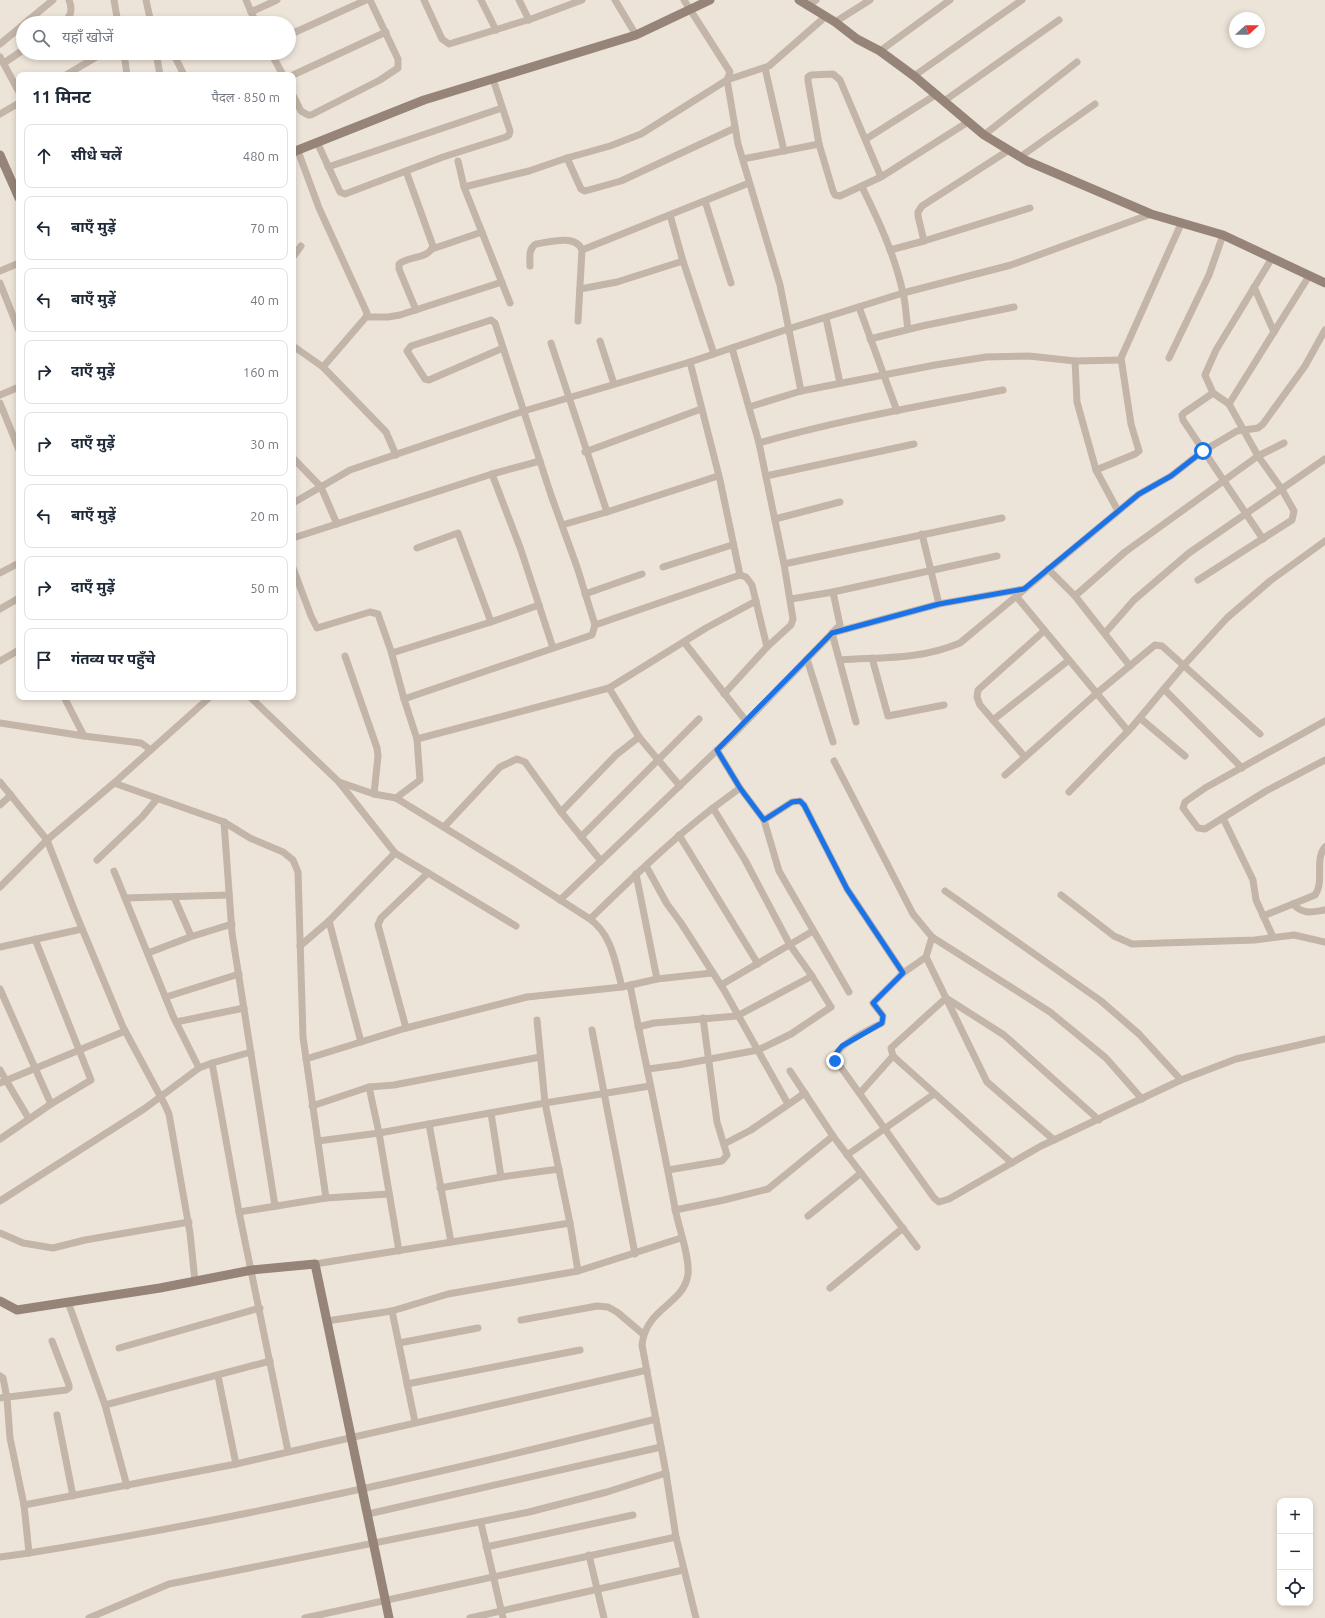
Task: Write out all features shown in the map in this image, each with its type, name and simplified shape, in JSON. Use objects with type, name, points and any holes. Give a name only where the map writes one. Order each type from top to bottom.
[{"type":"street","points":[[34,16],[53,0]]},
{"type":"street","points":[[69,0],[72,10],[70,16]]},
{"type":"street","points":[[114,0],[117,16]]},
{"type":"street","points":[[146,0],[149,16]]},
{"type":"street","points":[[246,0],[253,16]]},
{"type":"street","points":[[251,12],[277,0]]},
{"type":"street","points":[[296,32],[366,0]]},
{"type":"street","points":[[296,101],[301,110],[311,114],[380,80],[398,68],[398,59],[370,0]]},
{"type":"street","points":[[424,0],[442,39],[449,44],[529,20],[568,3],[582,0]]},
{"type":"street","points":[[481,0],[496,30]]},
{"type":"street","points":[[519,0],[529,20]]},
{"type":"street","points":[[615,0],[636,35]]},
{"type":"street","points":[[684,0],[730,72],[727,80],[735,128],[749,183],[780,285],[802,391]]},
{"type":"street","points":[[296,151],[424,100],[636,35],[710,0]]},
{"type":"street","points":[[799,0],[824,17],[835,22],[857,39],[880,51],[937,94],[984,135],[1020,157],[1151,214],[1180,224],[1223,235],[1325,283]]},
{"type":"street","points":[[807,6],[816,0]]},
{"type":"street","points":[[835,22],[870,0]]},
{"type":"street","points":[[880,51],[950,0]]},
{"type":"street","points":[[914,76],[1022,0]]},
{"type":"street","points":[[464,187],[529,171],[567,158],[610,146],[641,134],[727,80],[765,68],[824,17]]},
{"type":"street","points":[[944,101],[1059,20]]},
{"type":"street","points":[[0,44],[16,31]]},
{"type":"street","points":[[296,74],[386,32]]},
{"type":"street","points":[[16,53],[2,60],[16,86]]},
{"type":"street","points":[[71,72],[91,60]]},
{"type":"street","points":[[125,60],[127,72]]},
{"type":"street","points":[[157,60],[159,72]]},
{"type":"street","points":[[176,60],[182,72]]},
{"type":"street","points":[[275,60],[281,72]]},
{"type":"street","points":[[984,135],[1077,62]]},
{"type":"street","points":[[765,68],[784,151]]},
{"type":"street","points":[[881,177],[840,80],[832,74],[813,74],[808,77],[820,144],[832,191],[835,195],[840,196],[881,177],[968,122]]},
{"type":"street","points":[[317,142],[340,192],[344,194],[443,157],[506,137],[509,135],[510,130],[493,79]]},
{"type":"street","points":[[866,139],[937,94]]},
{"type":"street","points":[[1020,157],[1095,104]]},
{"type":"street","points":[[0,114],[16,105]]},
{"type":"street","points":[[328,167],[502,108]]},
{"type":"street","points":[[567,158],[581,189],[585,191],[621,181],[735,128]]},
{"type":"street","points":[[743,159],[820,144]]},
{"type":"street","points":[[924,241],[918,216],[918,212],[922,206],[1009,150]]},
{"type":"street","points":[[296,153],[365,308],[366,317],[323,367]]},
{"type":"street","points":[[0,154],[16,191]]},
{"type":"street","points":[[458,161],[464,187],[510,303]]},
{"type":"street","points":[[406,171],[432,242],[432,249]]},
{"type":"street","points":[[582,250],[749,183]]},
{"type":"street","points":[[862,187],[880,224],[890,250],[903,293],[908,329]]},
{"type":"street","points":[[705,201],[731,283]]},
{"type":"street","points":[[890,250],[1030,208]]},
{"type":"street","points":[[296,501],[350,470],[524,411],[690,362],[903,293],[1011,265],[1151,214]]},
{"type":"street","points":[[670,215],[683,261],[714,354]]},
{"type":"street","points":[[1096,470],[1135,454],[1139,449],[1131,424],[1121,360],[1180,224]]},
{"type":"street","points":[[416,310],[399,269],[399,264],[402,261],[428,253],[432,249],[482,232]]},
{"type":"street","points":[[1169,358],[1209,275],[1223,235]]},
{"type":"street","points":[[530,266],[530,251],[536,244],[571,240],[578,244],[582,250],[578,321]]},
{"type":"street","points":[[296,253],[301,246]]},
{"type":"street","points":[[1198,580],[1292,520],[1294,516],[1294,511],[1281,488],[1258,456],[1245,429],[1230,404],[1212,393],[1205,375],[1210,362],[1272,258]]},
{"type":"street","points":[[580,289],[617,282],[683,261]]},
{"type":"street","points":[[0,271],[16,264]]},
{"type":"street","points":[[1230,404],[1309,276]]},
{"type":"street","points":[[366,317],[388,318],[502,282]]},
{"type":"street","points":[[0,283],[16,323]]},
{"type":"street","points":[[1254,287],[1274,332]]},
{"type":"street","points":[[859,307],[897,411]]},
{"type":"street","points":[[870,339],[908,329],[1014,307]]},
{"type":"street","points":[[826,318],[840,383]]},
{"type":"street","points":[[404,699],[592,635],[594,625],[585,594],[495,323],[490,320],[411,346],[407,351],[421,376],[425,380],[429,380],[503,348]]},
{"type":"street","points":[[840,660],[915,656],[940,651],[960,644],[1139,494],[1171,476],[1203,451],[1237,431],[1258,428],[1263,424],[1305,366],[1325,330]]},
{"type":"street","points":[[600,341],[614,384]]},
{"type":"street","points":[[551,343],[585,452],[607,512]]},
{"type":"street","points":[[296,348],[323,367],[386,432],[396,455]]},
{"type":"street","points":[[724,694],[767,646],[791,625],[793,611],[759,443],[732,348]]},
{"type":"street","points":[[749,407],[802,391],[986,357],[1029,356],[1075,361],[1121,360]]},
{"type":"street","points":[[1075,361],[1077,402],[1096,470],[1118,511]]},
{"type":"street","points":[[690,362],[718,476],[732,545],[740,575]]},
{"type":"street","points":[[0,395],[16,388]]},
{"type":"street","points":[[759,443],[789,434],[1003,390]]},
{"type":"street","points":[[1212,393],[1182,416],[1183,420],[1263,539]]},
{"type":"street","points":[[0,403],[16,443]]},
{"type":"street","points":[[585,452],[701,409]]},
{"type":"street","points":[[1075,596],[1125,552],[1258,456],[1284,443]]},
{"type":"street","points":[[766,476],[914,444]]},
{"type":"street","points":[[1104,633],[1134,600],[1189,553],[1325,459]]},
{"type":"street","points":[[296,461],[321,487],[337,524]]},
{"type":"street","points":[[296,537],[492,474],[540,461]]},
{"type":"street","points":[[492,474],[521,550],[553,648]]},
{"type":"street","points":[[562,525],[718,476]]},
{"type":"street","points":[[775,519],[840,502]]},
{"type":"street","points":[[784,564],[1002,518]]},
{"type":"street","points":[[417,548],[458,533],[491,622]]},
{"type":"street","points":[[922,534],[932,570],[939,604]]},
{"type":"street","points":[[1069,792],[1140,718],[1184,665],[1237,609],[1270,581],[1325,542]]},
{"type":"street","points":[[662,567],[732,545]]},
{"type":"street","points":[[791,599],[833,592],[997,556]]},
{"type":"street","points":[[0,573],[16,565]]},
{"type":"street","points":[[1048,569],[1075,596],[1130,666]]},
{"type":"street","points":[[585,594],[642,574]]},
{"type":"street","points":[[594,625],[740,575],[750,580],[767,646]]},
{"type":"street","points":[[296,583],[317,628],[370,612],[376,612],[379,616],[392,653],[404,699],[417,739],[420,780],[396,798]]},
{"type":"street","points":[[832,633],[939,604],[1024,589]]},
{"type":"street","points":[[560,900],[717,750],[840,626],[833,592]]},
{"type":"street","points":[[1016,596],[1128,731]]},
{"type":"street","points":[[0,609],[16,600]]},
{"type":"street","points":[[417,739],[609,688],[684,642],[756,601]]},
{"type":"street","points":[[392,653],[491,622],[539,605]]},
{"type":"street","points":[[1025,757],[980,705],[977,697],[979,687],[1044,631]]},
{"type":"street","points":[[832,633],[856,722]]},
{"type":"street","points":[[684,642],[746,721]]},
{"type":"street","points":[[1005,775],[1097,693],[1155,645],[1159,645],[1184,665],[1260,734]]},
{"type":"street","points":[[0,661],[16,652]]},
{"type":"street","points":[[345,656],[377,748],[378,756],[374,794]]},
{"type":"street","points":[[872,658],[888,716],[944,705]]},
{"type":"street","points":[[807,659],[832,742]]},
{"type":"street","points":[[993,720],[1069,660]]},
{"type":"street","points":[[609,688],[639,737],[680,786]]},
{"type":"street","points":[[1164,689],[1242,768]]},
{"type":"street","points":[[66,700],[84,736]]},
{"type":"street","points":[[0,887],[47,840],[114,783],[207,700]]},
{"type":"street","points":[[253,700],[339,782],[395,853],[516,926]]},
{"type":"street","points":[[1140,718],[1185,756]]},
{"type":"street","points":[[581,836],[699,719]]},
{"type":"street","points":[[1325,721],[1205,788],[1185,802],[1183,806],[1184,810],[1201,830],[1205,829],[1266,791],[1325,760]]},
{"type":"street","points":[[0,723],[84,736],[141,742],[151,750]]},
{"type":"street","points":[[561,812],[616,755],[639,737]]},
{"type":"street","points":[[717,750],[740,788],[764,820],[779,871],[849,992]]},
{"type":"street","points":[[444,827],[500,767],[517,759],[525,762],[561,812],[601,861]]},
{"type":"street","points":[[834,761],[913,914],[932,938],[1050,1012],[1106,1058],[1142,1098]]},
{"type":"street","points":[[0,782],[47,840],[82,929],[125,1031],[162,1097],[169,1114],[188,1222],[195,1281]]},
{"type":"street","points":[[339,782],[374,794],[396,798],[590,919],[598,925],[610,943],[626,986],[638,1027],[648,1069],[650,1086],[675,1210],[688,1262],[688,1273],[685,1285],[679,1294],[651,1320],[643,1334],[642,1345],[666,1473],[676,1537],[696,1618]]},
{"type":"street","points":[[114,783],[224,822],[250,838],[282,852],[293,860],[298,872],[303,1037],[326,1198]]},
{"type":"street","points":[[590,919],[679,835],[740,788]]},
{"type":"street","points":[[0,805],[11,795]]},
{"type":"street","points":[[97,860],[142,817],[157,799]]},
{"type":"street","points":[[764,820],[792,802],[800,801],[804,805],[847,889],[903,973]]},
{"type":"street","points":[[648,1069],[758,1050],[791,1034],[830,1008],[830,1004],[790,945],[745,860],[713,808]]},
{"type":"street","points":[[1223,818],[1253,880],[1256,900],[1273,938]]},
{"type":"street","points":[[224,822],[232,924],[275,1206]]},
{"type":"street","points":[[679,835],[758,964]]},
{"type":"street","points":[[1263,916],[1315,894],[1319,887],[1321,854],[1325,847]]},
{"type":"street","points":[[300,946],[329,921],[395,853]]},
{"type":"street","points":[[646,866],[667,904],[721,985],[788,1104]]},
{"type":"street","points":[[114,871],[176,1022],[199,1068]]},
{"type":"street","points":[[406,1028],[378,925],[381,918],[428,873]]},
{"type":"street","points":[[636,874],[657,979]]},
{"type":"street","points":[[945,891],[1101,1001],[1139,1034],[1181,1080]]},
{"type":"street","points":[[126,898],[229,895]]},
{"type":"street","points":[[1061,895],[1114,936],[1132,944],[1273,938],[1294,935],[1325,942]]},
{"type":"street","points":[[174,897],[191,936]]},
{"type":"street","points":[[1293,904],[1298,910],[1305,912],[1325,910]]},
{"type":"street","points":[[329,921],[360,1042]]},
{"type":"street","points":[[148,953],[191,936],[232,924]]},
{"type":"street","points":[[0,947],[82,929]]},
{"type":"street","points":[[721,985],[813,931]]},
{"type":"street","points":[[932,938],[926,957],[903,973],[873,1003],[883,1016],[882,1023],[842,1046],[834,1056],[835,1061],[860,1093],[883,1129],[934,1198],[939,1202],[949,1198],[1054,1140],[1181,1080],[1236,1059],[1325,1038]]},
{"type":"street","points":[[0,1139],[51,1104],[92,1080],[35,939]]},
{"type":"street","points":[[926,957],[987,1082],[1054,1140]]},
{"type":"street","points":[[306,1059],[406,1028],[527,996],[626,986],[657,979],[712,973]]},
{"type":"street","points":[[166,997],[239,974]]},
{"type":"street","points":[[638,1027],[654,1023],[738,1016],[812,976]]},
{"type":"street","points":[[0,989],[51,1104]]},
{"type":"street","points":[[946,998],[891,1048],[893,1056],[1012,1163]]},
{"type":"street","points":[[946,998],[1004,1035],[1099,1120]]},
{"type":"street","points":[[176,1022],[244,1008]]},
{"type":"street","points":[[668,1170],[722,1161],[727,1155],[717,1122],[703,1018]]},
{"type":"street","points":[[537,1020],[545,1103],[570,1223],[578,1271]]},
{"type":"street","points":[[592,1030],[635,1254]]},
{"type":"street","points":[[0,1083],[35,1067],[125,1031]]},
{"type":"street","points":[[0,1201],[162,1097],[199,1068],[251,1052]]},
{"type":"street","points":[[860,1093],[893,1056]]},
{"type":"street","points":[[312,1106],[369,1087],[394,1085],[540,1057]]},
{"type":"street","points":[[212,1063],[239,1212],[260,1308],[288,1451]]},
{"type":"street","points":[[0,1070],[7,1079],[30,1119]]},
{"type":"street","points":[[790,1071],[833,1136],[917,1247]]},
{"type":"street","points":[[318,1141],[379,1133],[650,1086]]},
{"type":"street","points":[[369,1087],[379,1133],[399,1251]]},
{"type":"street","points":[[724,1144],[751,1130],[805,1093]]},
{"type":"street","points":[[847,1155],[934,1094]]},
{"type":"street","points":[[491,1113],[501,1177]]},
{"type":"street","points":[[429,1124],[450,1242]]},
{"type":"street","points":[[675,1210],[768,1189],[833,1136]]},
{"type":"street","points":[[440,1188],[501,1177],[559,1169]]},
{"type":"street","points":[[808,1216],[861,1172]]},
{"type":"street","points":[[239,1212],[326,1198],[389,1194]]},
{"type":"street","points":[[0,1234],[22,1243],[53,1248],[85,1240],[188,1222]]},
{"type":"street","points":[[0,1301],[17,1310],[195,1281],[252,1270],[316,1264],[570,1223]]},
{"type":"street","points":[[830,1288],[903,1228]]},
{"type":"street","points":[[327,1321],[392,1311],[448,1294],[578,1271],[635,1254],[681,1238]]},
{"type":"street","points":[[316,1264],[389,1618]]},
{"type":"street","points":[[68,1302],[105,1405],[127,1486]]},
{"type":"street","points":[[521,1320],[597,1306],[608,1307],[643,1334]]},
{"type":"street","points":[[119,1348],[260,1308]]},
{"type":"street","points":[[392,1311],[415,1422]]},
{"type":"street","points":[[399,1343],[478,1328]]},
{"type":"street","points":[[3,1398],[66,1390],[69,1388],[52,1341]]},
{"type":"street","points":[[407,1384],[580,1350]]},
{"type":"street","points":[[105,1405],[270,1361]]},
{"type":"street","points":[[24,1505],[236,1464],[646,1370]]},
{"type":"street","points":[[0,1376],[3,1378],[3,1398],[24,1505],[29,1554]]},
{"type":"street","points":[[218,1376],[236,1464]]},
{"type":"street","points":[[57,1415],[73,1496]]},
{"type":"street","points":[[0,1557],[29,1554],[102,1541],[363,1488],[453,1469],[656,1419]]},
{"type":"street","points":[[368,1514],[661,1447]]},
{"type":"street","points":[[89,1618],[169,1584],[481,1523],[607,1492],[666,1473]]},
{"type":"street","points":[[486,1546],[633,1516]]},
{"type":"street","points":[[481,1523],[502,1615]]},
{"type":"street","points":[[305,1618],[676,1537]]},
{"type":"street","points":[[589,1556],[604,1618]]},
{"type":"street","points":[[470,1618],[502,1615],[596,1589],[683,1570]]},
{"type":"route","points":[[835,1061],[834,1056],[842,1046],[882,1023],[883,1016],[873,1003],[903,973],[847,889],[804,805],[800,801],[792,802],[764,820],[740,788],[717,750],[832,633],[939,604],[1024,589],[1139,494],[1171,476],[1203,451]]}]
